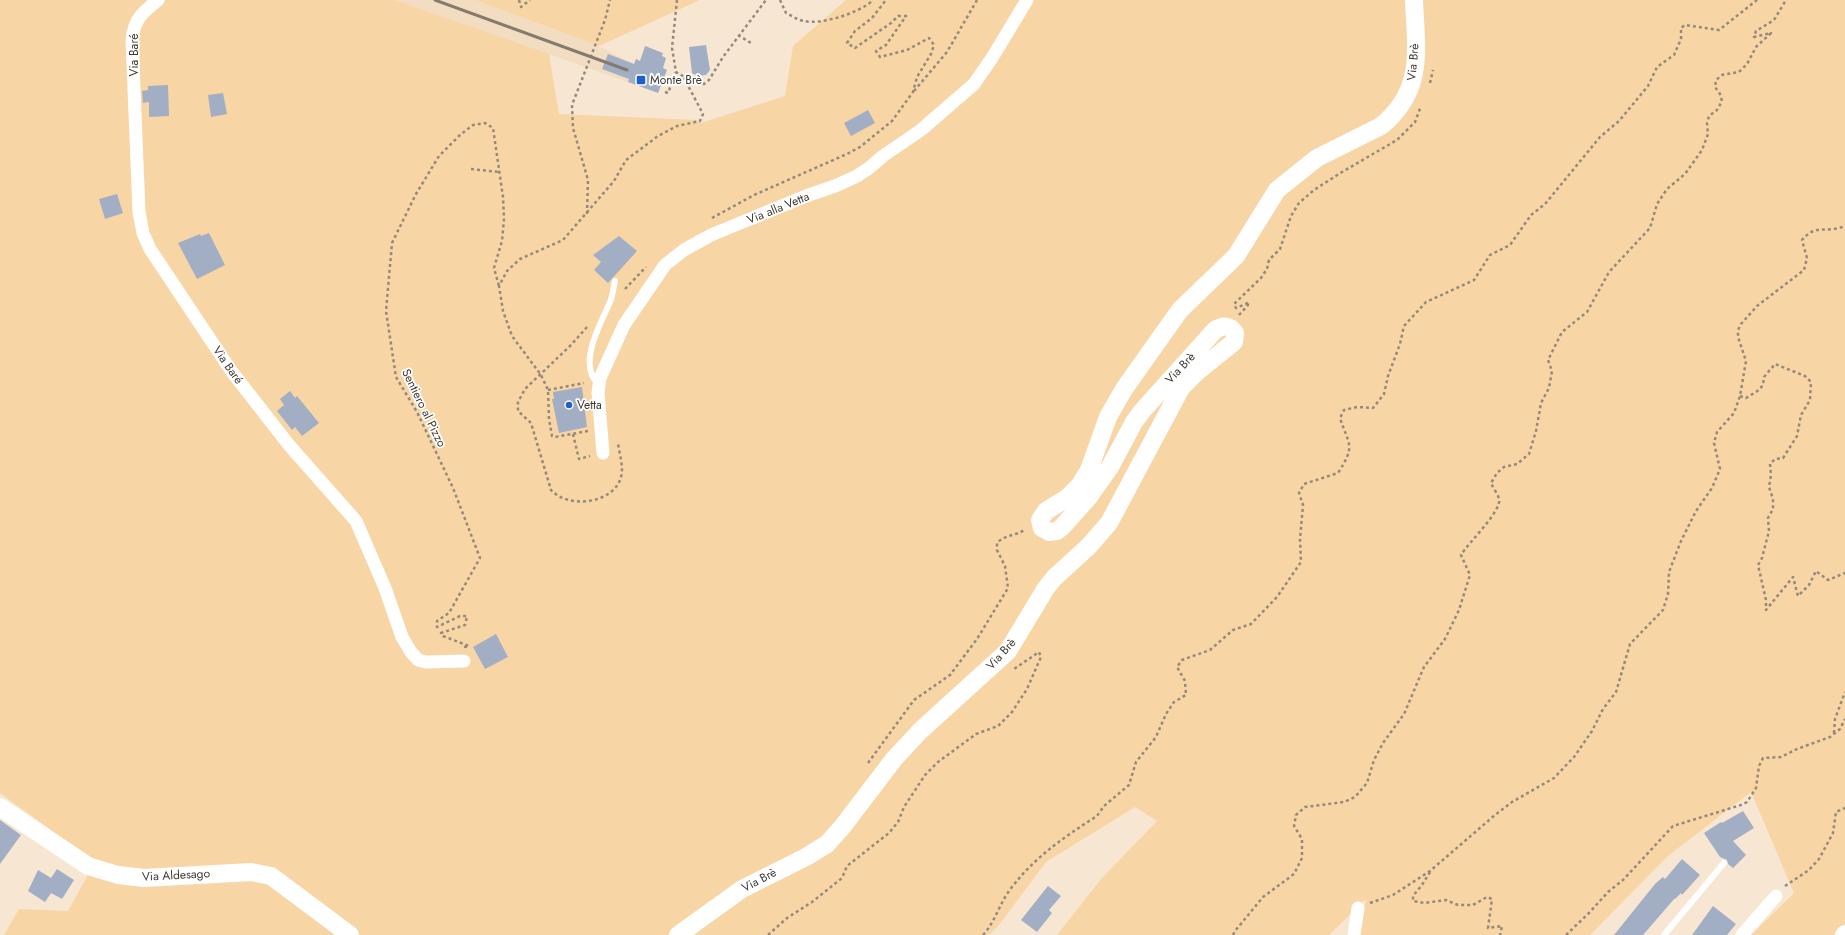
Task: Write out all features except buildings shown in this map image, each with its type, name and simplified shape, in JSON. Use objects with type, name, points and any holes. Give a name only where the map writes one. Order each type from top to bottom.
[{"type":"street","name":"Via Baré","points":[[158,0],[138,18],[133,28],[132,40],[139,212],[146,240],[160,265],[260,409],[289,445],[356,521],[385,588],[402,637],[411,652],[418,660],[426,662],[463,655]]},
{"type":"street","name":"Via alla Vetta","points":[[602,453],[598,384],[624,325],[651,283],[673,258],[696,242],[711,235],[806,196],[835,186],[857,176],[869,168],[883,156],[920,130],[974,84],[992,58],[1027,0]]},
{"type":"street","name":"Via Brè","points":[[683,932],[742,889],[806,857],[826,844],[843,826],[894,759],[920,731],[994,664],[1015,641],[1046,588],[1062,570],[1089,546],[1109,523],[1182,388],[1198,371],[1231,346],[1236,337],[1233,329],[1225,326],[1215,330],[1154,396],[1134,422],[1110,467],[1088,498],[1062,527],[1053,532],[1045,531],[1040,524],[1042,516],[1046,511],[1067,498],[1080,485],[1089,470],[1108,417],[1124,389],[1180,310],[1236,256],[1278,190],[1317,158],[1381,126],[1405,101],[1413,79],[1415,64],[1414,0]]},
{"type":"street","name":"Via Aldesago","points":[[0,807],[88,866],[118,875],[144,878],[251,872],[271,876],[350,935]]},
{"type":"street","points":[[1742,935],[1776,896]]},
{"type":"street","points":[[1354,935],[1358,908]]},
{"type":"lane","points":[[598,384],[592,376],[592,350],[596,333],[611,300],[615,281]]},
{"type":"lane","points":[[1664,935],[1724,863]]},
{"type":"path","points":[[519,0],[521,7],[530,0]]},
{"type":"path","points":[[587,214],[588,180],[573,128],[572,105],[605,20],[610,0]]},
{"type":"path","points":[[664,92],[668,93],[676,72],[672,48],[677,0]]},
{"type":"path","points":[[676,72],[684,78],[704,84],[710,80],[738,35],[766,0]]},
{"type":"path","points":[[780,0],[786,13],[804,21],[824,20],[852,13],[872,0]]},
{"type":"path","points":[[886,0],[872,18],[855,31],[847,43],[855,48],[898,16],[906,16],[886,45],[876,51],[880,57],[906,50],[929,38],[934,46],[932,54],[917,77],[913,92]]},
{"type":"path","points":[[706,222],[754,195],[860,147],[892,121],[913,92],[946,52],[977,0]]},
{"type":"path","points":[[983,935],[991,926],[1009,892],[1038,857],[1097,816],[1104,806],[1129,786],[1136,762],[1156,737],[1166,714],[1174,702],[1186,696],[1185,681],[1177,667],[1182,660],[1210,650],[1233,630],[1251,624],[1277,597],[1301,562],[1300,539],[1303,505],[1299,493],[1304,484],[1338,473],[1349,456],[1350,444],[1340,418],[1344,410],[1357,407],[1373,408],[1384,394],[1388,376],[1400,344],[1404,326],[1426,302],[1474,280],[1490,255],[1510,245],[1532,215],[1544,204],[1600,137],[1619,121],[1648,86],[1658,67],[1674,55],[1681,39],[1681,28],[1685,25],[1719,30],[1757,0]]},
{"type":"path","points":[[1233,935],[1264,898],[1294,874],[1302,858],[1302,839],[1294,826],[1296,815],[1305,807],[1344,802],[1355,797],[1368,783],[1374,760],[1383,743],[1404,714],[1424,667],[1445,639],[1459,610],[1470,575],[1461,555],[1467,545],[1486,525],[1500,505],[1500,498],[1491,482],[1497,473],[1504,467],[1517,464],[1529,454],[1536,431],[1541,403],[1549,388],[1552,371],[1548,360],[1562,332],[1588,312],[1609,272],[1650,228],[1657,204],[1667,189],[1685,174],[1702,150],[1708,134],[1707,123],[1709,116],[1717,110],[1722,101],[1720,94],[1715,87],[1716,80],[1722,75],[1739,72],[1747,64],[1756,48],[1771,33],[1754,38],[1756,31],[1774,20],[1786,0]]},
{"type":"path","points":[[738,35],[751,43]]},
{"type":"path","points":[[1429,85],[1433,66]]},
{"type":"path","points":[[499,286],[507,271],[520,259],[563,240],[614,181],[626,160],[658,136],[677,126],[700,121],[703,114],[684,78]]},
{"type":"path","points":[[1248,303],[1236,308],[1234,304],[1261,278],[1267,269],[1269,260],[1280,249],[1291,216],[1299,203],[1314,190],[1397,140],[1415,122],[1421,104]]},
{"type":"path","name":"Sentiero al Pizzo","points":[[463,655],[469,646],[443,636],[441,633],[465,625],[467,616],[460,616],[437,627],[438,621],[449,613],[480,558],[453,488],[417,412],[396,377],[386,312],[392,243],[416,194],[439,156],[460,135],[473,125],[485,123],[493,128],[504,219],[502,241],[494,268],[499,286],[503,311],[512,336],[541,376],[548,390]]},
{"type":"path","points":[[471,169],[499,172]]},
{"type":"path","points":[[1358,908],[1393,895],[1430,871],[1494,814],[1554,778],[1574,757],[1592,731],[1603,709],[1616,692],[1630,644],[1663,610],[1668,594],[1669,572],[1681,541],[1696,511],[1712,488],[1720,469],[1714,443],[1717,432],[1734,413],[1740,396],[1746,361],[1738,337],[1738,330],[1741,324],[1764,300],[1804,270],[1807,258],[1802,240],[1812,230],[1836,230],[1845,226]]},
{"type":"path","points":[[624,290],[648,265]]},
{"type":"path","points":[[541,376],[578,338],[584,329],[606,312]]},
{"type":"path","points":[[1740,396],[1746,398],[1759,390],[1763,386],[1764,377],[1775,364],[1805,376],[1811,382],[1810,400],[1801,415],[1798,436],[1783,458],[1775,459],[1770,464],[1771,475],[1769,487],[1773,499],[1773,510],[1768,518],[1768,531],[1762,558],[1758,565],[1766,600],[1766,610],[1793,577],[1798,596],[1809,585],[1816,571],[1828,580],[1845,573]]},
{"type":"path","points":[[555,437],[552,436],[549,419],[548,390],[584,383]]},
{"type":"path","points":[[573,434],[578,455]]},
{"type":"path","points":[[867,766],[914,700],[950,675],[977,639],[1008,588],[1005,566],[997,550],[997,543],[1008,535],[1016,535],[1028,527]]},
{"type":"path","points":[[768,935],[787,918],[812,902],[842,878],[847,866],[889,833],[898,822],[904,807],[924,775],[938,762],[976,734],[998,726],[1012,712],[1027,689],[1041,657],[1039,652],[1021,666],[1003,674],[994,664]]},
{"type":"path","points":[[1834,734],[1835,718],[1845,692]]},
{"type":"path","points":[[1566,935],[1590,913],[1608,892],[1623,880],[1673,826],[1747,802],[1756,788],[1759,766],[1763,758],[1781,757],[1834,734],[1840,729],[1845,719]]},
{"type":"path","points":[[1776,896],[1790,882],[1809,870],[1819,859],[1833,833],[1836,812],[1845,808]]},
{"type":"path","points":[[1430,871],[1422,885],[1413,896],[1413,901],[1424,903],[1446,900],[1458,905],[1473,905],[1487,897],[1492,899],[1488,928],[1502,926],[1500,935]]},
{"type":"shaded area","points":[[0,0],[395,0],[549,54],[559,114],[697,120],[701,123],[785,96],[793,46],[846,0],[1845,0],[1845,927],[1835,935],[1751,935],[1794,893],[1751,792],[1668,856],[1590,935],[1359,935],[1366,899],[1329,935],[1057,935],[1101,879],[1157,821],[1135,807],[1046,862],[999,925],[989,935],[4,935],[19,909],[68,911],[95,862],[0,793]]},
{"type":"shaded area","points":[[395,0],[475,0],[599,46],[634,64],[628,82]]},
{"type":"shaded area","points":[[475,0],[700,0],[599,46]]},
{"type":"railway","points":[[435,0],[627,70]]},
{"type":"place","name":"Monte Brè","points":[[641,80]]},
{"type":"place","name":"Vetta","points":[[569,405]]}]
